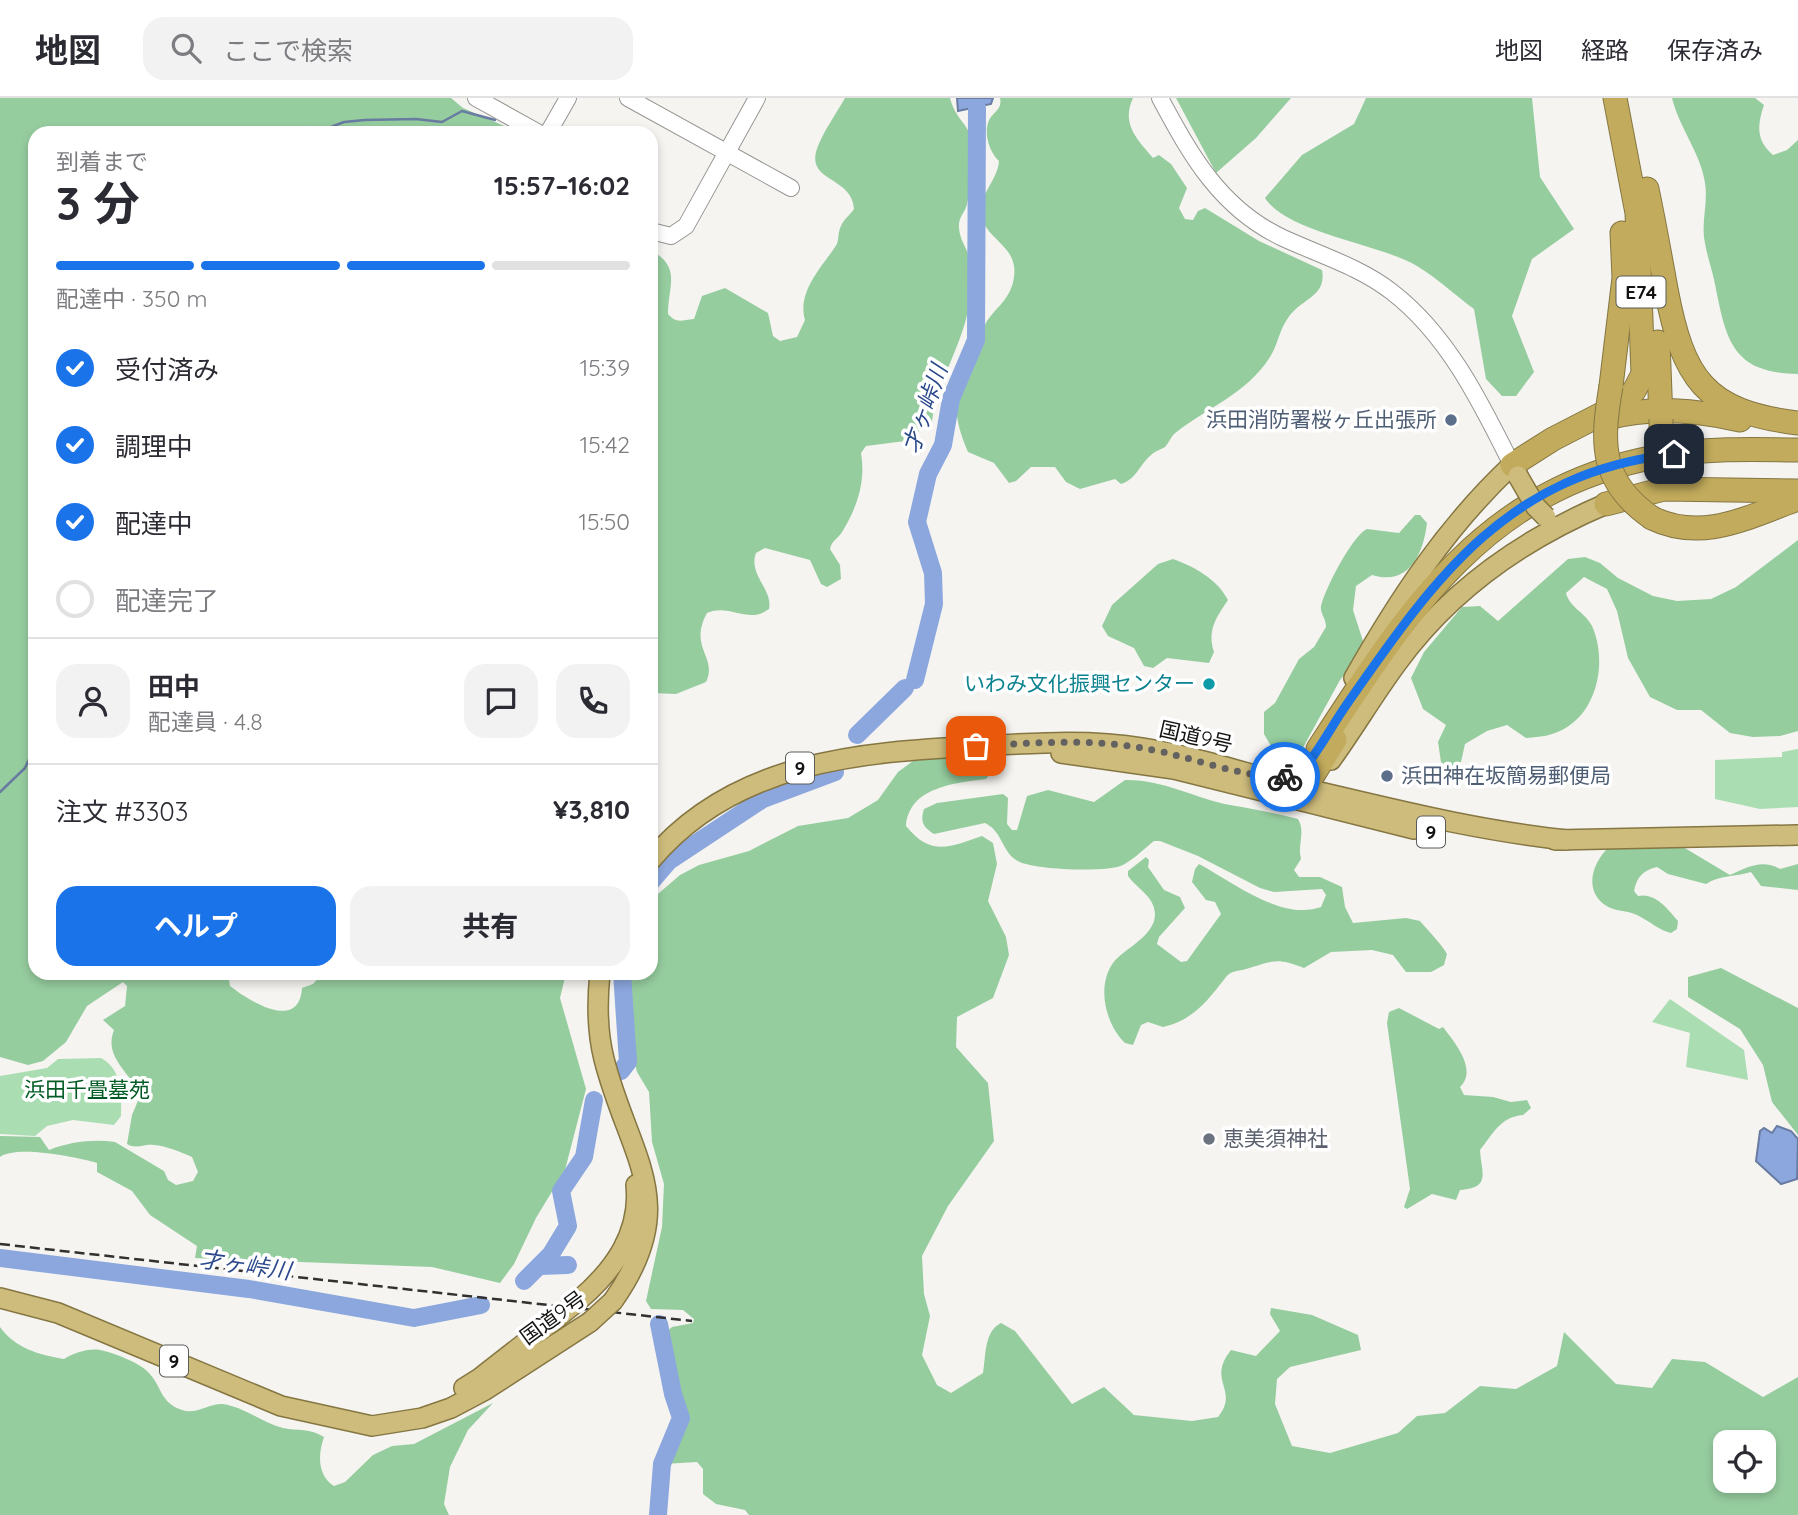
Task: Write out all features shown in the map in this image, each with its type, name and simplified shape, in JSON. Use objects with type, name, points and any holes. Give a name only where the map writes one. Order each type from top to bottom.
[{"type":"highway","points":[[1613,98],[1624,278],[1604,437],[1608,463],[1620,488],[1653,518],[1679,528],[1706,529],[1735,523],[1798,499]]},
{"type":"highway","name":"E74","points":[[1553,439],[1623,402],[1634,391],[1643,374],[1637,213],[1613,98]]},
{"type":"highway","points":[[1629,98],[1672,320],[1685,361],[1699,382],[1728,405],[1754,415],[1798,423]]},
{"type":"highway","points":[[1636,132],[1657,320],[1661,415],[1655,484]]},
{"type":"highway","points":[[1302,794],[1304,776],[1314,755],[1354,677],[1402,596],[1460,519],[1553,439],[1615,416],[1710,414],[1798,429]]},
{"type":"highway","points":[[1269,777],[1293,775],[1314,755],[1418,606],[1450,567],[1488,531],[1530,503],[1578,479],[1658,456],[1723,450],[1798,450]]},
{"type":"highway","points":[[1515,471],[1536,507],[1555,519]]},
{"type":"highway","points":[[1302,794],[1351,732],[1396,663],[1434,619],[1484,572],[1555,519],[1606,504],[1655,484],[1798,491]]},
{"type":"highway","points":[[1302,794],[1418,606]]},
{"type":"highway","points":[[1351,732],[1332,773],[1340,790],[1361,802]]},
{"type":"highway","name":"国道9号","points":[[658,853],[673,837],[721,803],[799,768],[861,754],[1060,741],[1120,744],[1191,757],[1269,777],[1341,811],[1465,837],[1566,840],[1798,835]]},
{"type":"highway","name":"国道9号","points":[[976,746],[1144,763],[1302,794],[1361,802],[1466,827],[1566,840]]},
{"type":"highway","name":"国道9号","points":[[0,1298],[58,1313],[281,1406],[372,1426],[422,1419],[451,1408],[485,1390],[590,1322],[613,1301],[637,1262],[649,1213],[644,1174],[601,1048],[598,1008],[600,980]]},
{"type":"highway","name":"国道9号","points":[[350,1420],[404,1412],[442,1399],[480,1378],[579,1300],[617,1262],[633,1224],[637,1196],[629,1132]]},
{"type":"street","points":[[476,98],[526,126]]},
{"type":"street","points":[[552,126],[568,98]]},
{"type":"street","points":[[628,98],[791,188]]},
{"type":"street","points":[[658,233],[671,236],[682,231],[757,98]]},
{"type":"street","points":[[1160,98],[1196,163],[1233,207],[1281,237],[1373,279],[1416,313],[1447,349],[1515,471]]},
{"type":"green space","points":[[0,98],[451,98],[463,108],[504,126],[28,126],[28,980],[229,980],[230,986],[260,1005],[283,1011],[292,1009],[299,1001],[302,988],[317,980],[564,980],[560,998],[586,1089],[565,1170],[536,1218],[514,1264],[500,1283],[432,1267],[195,1258],[197,1246],[150,1215],[132,1191],[97,1172],[97,1163],[33,1152],[0,1157],[0,1136],[40,1137],[49,1150],[73,1143],[107,1141],[115,1142],[164,1171],[168,1180],[176,1185],[193,1181],[198,1172],[192,1157],[159,1146],[127,1144],[132,1115],[140,1096],[115,1057],[112,1049],[114,1030],[103,1020],[125,1006],[127,986],[123,982],[87,1006],[66,1042],[43,1061],[28,1065],[0,1057]]},
{"type":"green space","points":[[845,98],[950,98],[973,145],[967,204],[959,228],[972,263],[973,277],[964,325],[938,394],[932,422],[905,441],[866,446],[861,453],[862,474],[856,504],[830,549],[840,565],[841,579],[827,587],[821,584],[810,560],[765,548],[756,553],[755,568],[768,595],[769,609],[754,615],[723,610],[707,613],[701,635],[701,644],[709,666],[706,682],[676,694],[658,693],[658,255],[670,271],[668,314],[674,319],[694,319],[702,296],[725,288],[768,313],[773,336],[780,341],[797,337],[805,320],[803,310],[807,290],[837,245],[842,224],[854,209],[845,190],[817,167],[815,158],[821,140]]},
{"type":"green space","points":[[1000,98],[1133,98],[1129,116],[1136,138],[1153,158],[1159,155],[1171,164],[1187,188],[1179,208],[1185,219],[1193,220],[1198,211],[1205,208],[1259,241],[1322,270],[1321,286],[1288,318],[1273,352],[1261,370],[1238,391],[1174,434],[1165,447],[1147,459],[1131,479],[1121,484],[1115,479],[1080,489],[1066,482],[1055,467],[1031,467],[1016,481],[1009,483],[994,463],[968,452],[962,435],[957,409],[961,387],[981,347],[985,324],[1010,291],[1014,272],[1013,261],[988,230],[981,211],[983,199],[998,168],[999,161],[987,138],[987,128],[1000,106]]},
{"type":"green space","points":[[1176,98],[1291,98],[1256,138],[1216,173]]},
{"type":"green space","points":[[1366,98],[1532,98],[1540,177],[1574,229],[1532,259],[1512,316],[1534,372],[1516,396],[1502,396],[1486,379],[1474,309],[1417,266],[1401,258],[1313,229],[1276,210],[1265,198],[1302,155],[1354,124]]},
{"type":"green space","points":[[1672,98],[1755,98],[1764,105],[1759,132],[1767,150],[1773,155],[1787,150],[1798,140],[1798,374],[1759,367],[1736,350],[1729,337],[1723,322],[1705,243],[1706,190],[1703,172]]},
{"type":"green space","points":[[1415,515],[1420,515],[1427,523],[1417,557],[1404,572],[1385,577],[1372,575],[1356,586],[1353,610],[1363,641],[1356,661],[1340,680],[1299,755],[1289,761],[1279,760],[1264,734],[1264,712],[1275,703],[1299,659],[1314,647],[1326,627],[1321,606],[1340,564],[1354,542],[1367,529],[1399,533]]},
{"type":"green space","points":[[1798,540],[1798,731],[1780,736],[1753,737],[1730,733],[1701,710],[1677,710],[1650,697],[1628,658],[1617,611],[1607,589],[1584,577],[1566,593],[1571,603],[1592,626],[1599,657],[1595,689],[1579,717],[1567,727],[1542,736],[1526,738],[1507,725],[1487,731],[1465,744],[1461,762],[1451,771],[1441,762],[1438,742],[1446,725],[1423,709],[1411,678],[1424,652],[1462,607],[1480,606],[1498,621],[1568,559],[1585,557],[1600,563],[1618,578],[1653,596],[1677,601],[1711,599],[1736,587]]},
{"type":"green space","points":[[1173,559],[1205,575],[1218,586],[1228,600],[1212,631],[1214,652],[1209,663],[1167,658],[1153,668],[1144,666],[1134,648],[1108,636],[1102,626],[1112,605],[1158,564]]},
{"type":"green space","points":[[1798,749],[1798,807],[1760,809],[1715,799],[1715,760],[1782,757],[1782,752]]},
{"type":"green space","points":[[946,757],[985,762],[993,770],[986,779],[948,785],[924,795],[909,813],[906,826],[915,836],[933,846],[950,846],[982,836],[993,843],[997,864],[988,901],[1006,937],[1009,955],[993,998],[957,1017],[956,1047],[988,1083],[994,1141],[948,1206],[922,1256],[924,1294],[930,1316],[922,1355],[937,1385],[951,1393],[983,1373],[991,1332],[1001,1323],[1015,1331],[1072,1404],[1104,1387],[1134,1415],[1192,1421],[1218,1417],[1226,1400],[1222,1370],[1231,1350],[1256,1356],[1280,1331],[1270,1314],[1271,1308],[1312,1315],[1358,1335],[1361,1350],[1290,1367],[1277,1379],[1275,1404],[1292,1446],[1330,1453],[1398,1433],[1417,1416],[1445,1413],[1480,1386],[1516,1389],[1557,1366],[1564,1332],[1616,1384],[1652,1388],[1672,1359],[1705,1362],[1763,1397],[1798,1377],[1798,1515],[749,1515],[745,1510],[716,1504],[703,1494],[703,1469],[697,1462],[664,1464],[685,1414],[675,1391],[664,1334],[672,1327],[693,1323],[694,1319],[683,1310],[651,1309],[646,1301],[662,1227],[664,1184],[652,1142],[649,1092],[637,1072],[630,1043],[627,980],[658,980],[658,894],[680,875],[699,865],[749,851],[798,826],[848,818],[878,800],[898,772],[913,761]]},
{"type":"green space","points":[[1125,780],[1152,782],[1217,802],[1298,819],[1301,829],[1301,859],[1294,870],[1299,877],[1320,877],[1342,887],[1345,907],[1353,923],[1406,918],[1420,921],[1447,954],[1444,965],[1431,972],[1406,972],[1393,955],[1372,950],[1331,952],[1304,968],[1287,962],[1269,962],[1230,974],[1192,1014],[1163,1027],[1148,1022],[1141,1025],[1133,1045],[1125,1043],[1108,1016],[1105,983],[1113,963],[1142,939],[1153,924],[1155,915],[1151,901],[1128,876],[1128,871],[1146,857],[1149,860],[1148,867],[1164,890],[1180,897],[1185,908],[1159,937],[1157,944],[1181,962],[1187,961],[1221,914],[1215,902],[1206,900],[1192,882],[1199,864],[1258,898],[1290,909],[1321,907],[1326,895],[1322,889],[1274,892],[1260,888],[1198,856],[1160,841],[1154,841],[1127,863],[1115,867],[1086,870],[1036,866],[1011,856],[995,831],[985,823],[934,834],[925,826],[922,817],[924,809],[937,803],[1003,794],[1008,798],[1007,824],[1012,830],[1017,830],[1027,796],[1048,790],[1094,802]]},
{"type":"green space","points":[[1609,847],[1683,847],[1730,875],[1761,864],[1780,869],[1798,864],[1798,890],[1761,886],[1751,872],[1706,884],[1668,874],[1657,867],[1652,868],[1639,878],[1634,891],[1638,896],[1644,895],[1661,902],[1670,911],[1678,921],[1677,929],[1671,933],[1637,915],[1609,907],[1598,899],[1592,884],[1593,876],[1599,860]]},
{"type":"green space","points":[[1721,968],[1798,1008],[1798,1135],[1772,1102],[1763,1065],[1740,1029],[1688,997],[1688,977]]},
{"type":"green space","points":[[1670,999],[1744,1050],[1748,1080],[1686,1067],[1690,1033],[1652,1022]]},
{"type":"green space","points":[[1399,1008],[1439,1029],[1443,1027],[1448,1033],[1466,1065],[1467,1073],[1460,1087],[1464,1095],[1493,1097],[1511,1102],[1527,1100],[1531,1108],[1523,1115],[1503,1123],[1480,1150],[1483,1172],[1481,1182],[1477,1186],[1460,1190],[1456,1200],[1432,1194],[1407,1209],[1404,1207],[1410,1189],[1387,1023],[1389,1012]]},
{"type":"green space","name":"浜田千畳墓苑","points":[[101,1058],[113,1069],[119,1083],[121,1116],[114,1125],[73,1120],[47,1126],[35,1136],[0,1134],[0,1076],[47,1068],[58,1059]]},
{"type":"green space","points":[[0,1327],[20,1345],[46,1355],[64,1359],[95,1350],[125,1358],[148,1372],[165,1399],[182,1410],[192,1411],[223,1404],[276,1426],[319,1434],[324,1437],[320,1464],[324,1476],[334,1486],[345,1482],[373,1455],[392,1446],[414,1444],[493,1403],[468,1430],[450,1467],[444,1504],[449,1515],[0,1515]]},
{"type":"water","points":[[957,98],[993,98],[991,104],[958,111]]},
{"type":"water","points":[[1777,1126],[1791,1131],[1798,1139],[1797,1179],[1781,1184],[1756,1161],[1760,1131],[1764,1128],[1772,1133]]},
{"type":"waterway","name":"才ヶ峠川","points":[[915,680],[934,604],[933,573],[917,522],[928,474],[943,445],[951,399],[976,340],[977,108]]},
{"type":"waterway","points":[[334,126],[365,120],[416,119],[442,122],[462,111],[495,120]]},
{"type":"waterway","name":"才ヶ峠川","points":[[857,735],[905,688]]},
{"type":"waterway","points":[[0,792],[25,768],[28,761]]},
{"type":"waterway","name":"才ヶ峠川","points":[[658,874],[669,861],[763,799],[835,772]]},
{"type":"waterway","name":"才ヶ峠川","points":[[621,1071],[628,1062],[622,980]]},
{"type":"waterway","name":"才ヶ峠川","points":[[524,1281],[551,1254],[568,1226],[561,1191],[584,1157],[594,1100]]},
{"type":"waterway","name":"才ヶ峠川","points":[[0,1258],[249,1289],[414,1318],[481,1305]]},
{"type":"waterway","points":[[540,1266],[568,1265]]},
{"type":"waterway","points":[[658,1515],[662,1464],[681,1418],[673,1394],[659,1324]]},
{"type":"railway","points":[[0,1244],[692,1321]]},
{"type":"way so far","points":[[976,746],[1060,741],[1116,744],[1191,757],[1269,777],[1285,777]]},
{"type":"place","name":"浜田消防署桜ヶ丘出張所","points":[[1451,420]]},
{"type":"place","name":"いわみ文化振興センター","points":[[1209,684]]},
{"type":"place","name":"浜田神在坂簡易郵便局","points":[[1387,776]]},
{"type":"place","name":"恵美須神社","points":[[1209,1139]]},
{"type":"route","points":[[1285,777],[1297,773],[1310,762],[1344,708],[1418,606],[1450,567],[1488,531],[1530,503],[1578,479],[1604,469],[1674,454]]}]
